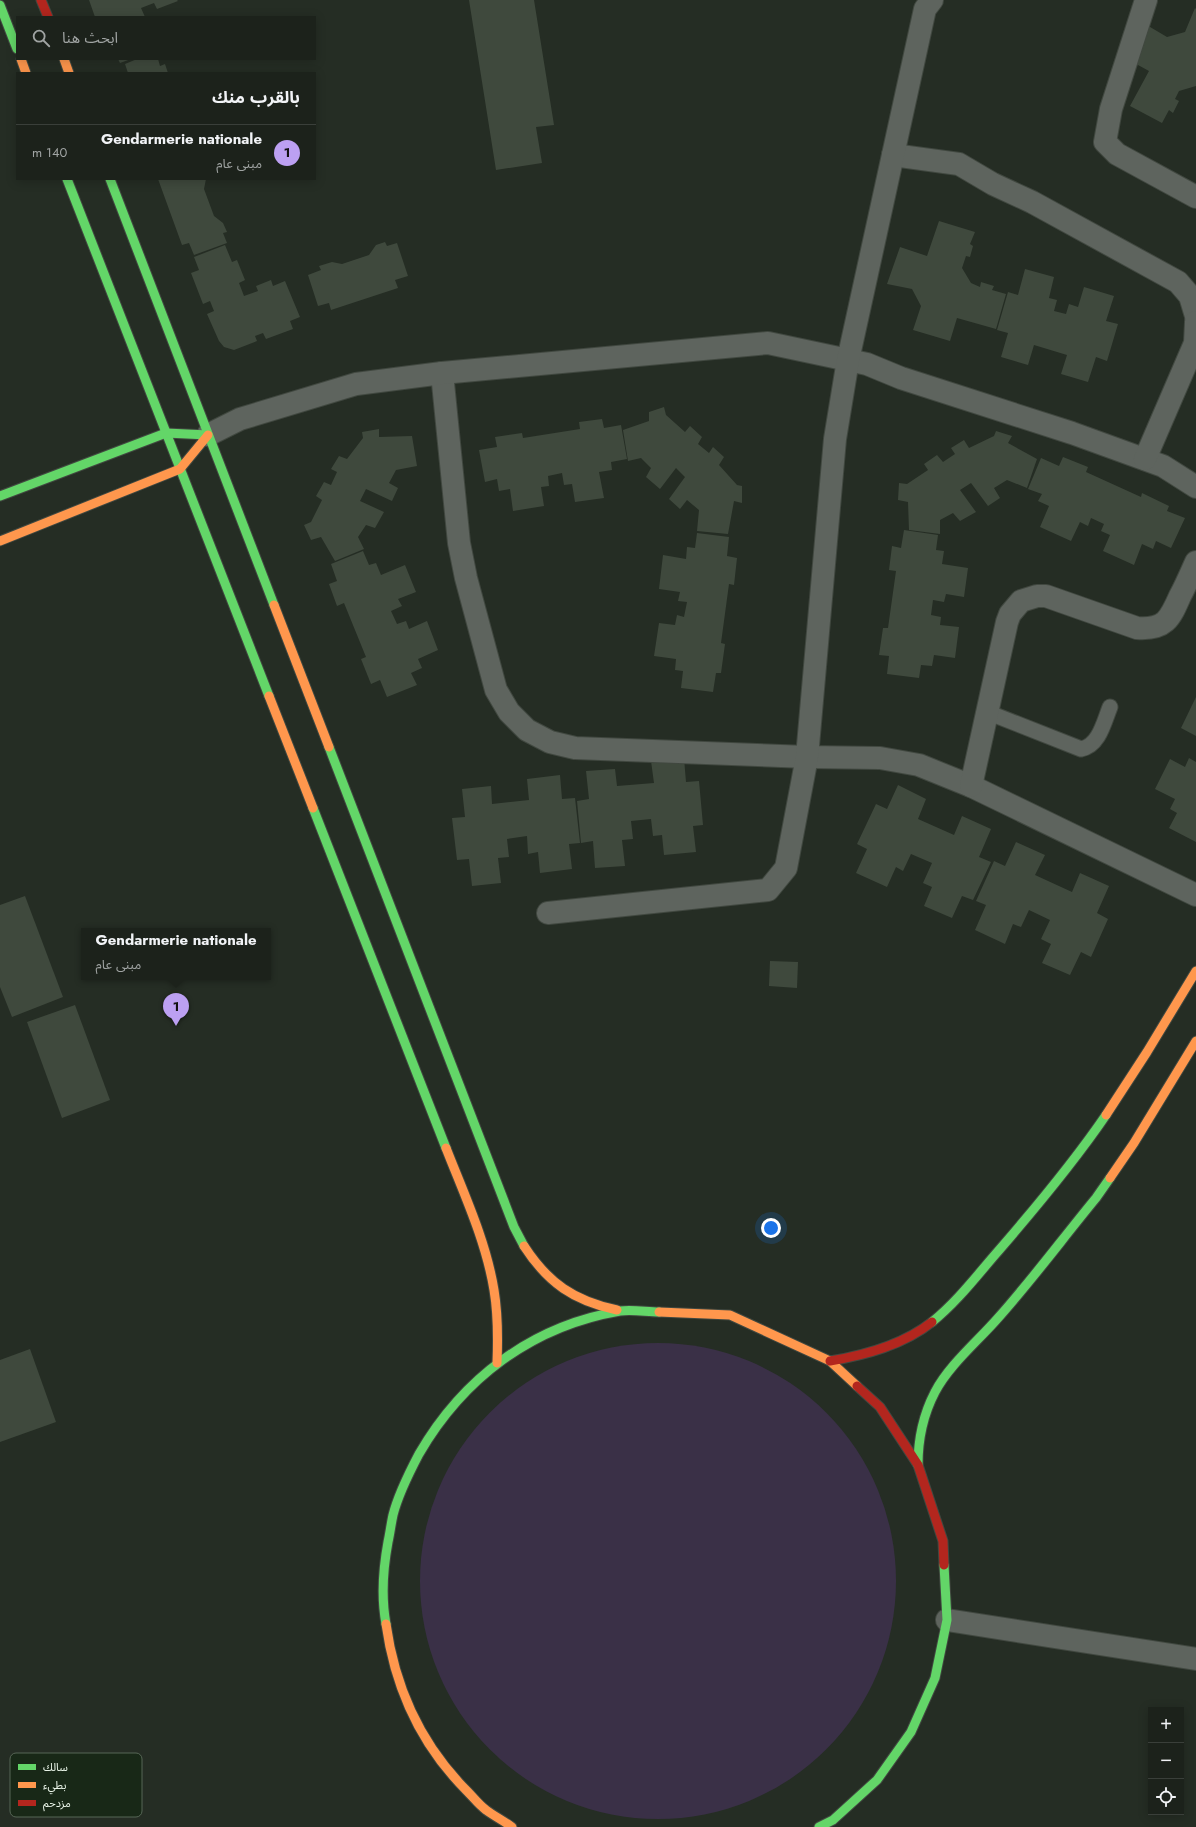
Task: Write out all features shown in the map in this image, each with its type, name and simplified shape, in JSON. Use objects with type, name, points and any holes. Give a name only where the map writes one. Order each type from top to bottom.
[{"type":"main road","points":[[41,0],[48,16]]},
{"type":"main road","points":[[0,5],[16,46]]},
{"type":"main road","points":[[21,60],[26,72]]},
{"type":"main road","points":[[64,60],[69,72]]},
{"type":"main road","points":[[67,180],[486,1254],[494,1290],[498,1326],[497,1363]]},
{"type":"main road","points":[[110,180],[522,1246],[547,1278],[563,1290],[582,1301],[601,1308],[620,1311],[730,1315],[830,1361],[880,1407],[918,1465],[943,1541],[947,1620],[935,1678],[911,1732],[877,1780],[830,1825]]},
{"type":"main road","points":[[0,496],[166,433],[208,435]]},
{"type":"main road","points":[[0,541],[180,469],[208,435]]},
{"type":"main road","points":[[830,1361],[860,1356],[891,1346],[918,1332],[944,1312],[961,1295],[1057,1182],[1113,1104],[1196,971]]},
{"type":"main road","points":[[918,1465],[918,1446],[921,1427],[935,1392],[946,1376],[999,1317],[1096,1198],[1134,1142],[1196,1041]]},
{"type":"main road","points":[[512,1827],[486,1810],[453,1777],[425,1739],[404,1698],[390,1653],[383,1607],[385,1560],[393,1514],[410,1470],[433,1430],[462,1394],[497,1363],[535,1339],[577,1322],[620,1311]]},
{"type":"main road","points":[[486,1810],[487,1821]]},
{"type":"street","points":[[548,913],[768,890],[786,868],[807,757],[835,439],[848,360],[925,9],[932,0]]},
{"type":"street","points":[[1146,0],[1111,109],[1105,142],[1117,154],[1196,197]]},
{"type":"street","points":[[893,155],[959,164],[993,184],[1032,202],[1178,282],[1190,296],[1196,316]]},
{"type":"street","points":[[1145,459],[1195,343],[1196,322]]},
{"type":"street","points":[[208,435],[240,420],[356,384],[442,373],[768,343],[867,364],[901,378],[1072,433],[1145,459],[1163,466],[1196,487]]},
{"type":"street","points":[[442,373],[459,543],[466,578],[496,690],[509,712],[527,730],[550,742],[575,748],[807,757],[880,758],[919,765],[971,786],[1196,895]]},
{"type":"street","points":[[971,786],[1007,622],[1010,614],[1021,601],[1037,596],[1046,596],[1137,628],[1147,629],[1156,627],[1171,616],[1196,562]]},
{"type":"street","points":[[947,1620],[1196,1659]]},
{"type":"lane","points":[[987,712],[1081,748],[1087,748],[1097,739],[1110,707]]},
{"type":"shaded area","points":[[658,1343],[704,1347],[749,1361],[790,1383],[809,1397],[826,1413],[842,1430],[856,1449],[878,1490],[892,1535],[896,1581],[892,1627],[878,1672],[856,1713],[842,1732],[826,1749],[809,1765],[790,1779],[749,1801],[704,1815],[658,1819],[612,1815],[567,1801],[526,1779],[507,1765],[490,1749],[474,1732],[460,1713],[438,1672],[424,1627],[420,1581],[424,1535],[438,1490],[460,1449],[474,1430],[490,1413],[507,1397],[526,1383],[567,1361],[612,1347]]},
{"type":"building","points":[[89,0],[178,1],[157,9],[154,3],[141,8],[145,16],[95,16]]},
{"type":"building","points":[[469,0],[534,0],[554,125],[536,127],[542,163],[496,170]]},
{"type":"building","points":[[1195,8],[1196,86],[1179,91],[1175,99],[1179,101],[1173,113],[1169,110],[1162,123],[1130,106],[1149,71],[1127,59],[1145,24],[1167,37],[1185,32]]},
{"type":"building","points":[[118,60],[128,60],[120,63]]},
{"type":"building","points":[[135,60],[158,60],[160,66],[165,64],[168,72],[128,72],[125,64]]},
{"type":"building","points":[[158,180],[206,180],[204,189],[214,216],[223,223],[227,232],[223,233],[227,243],[194,255],[189,243],[182,245]]},
{"type":"building","points":[[939,221],[975,232],[970,244],[973,246],[970,257],[966,256],[962,268],[971,283],[980,287],[981,282],[994,286],[992,290],[1006,294],[996,329],[957,318],[950,341],[913,330],[921,306],[912,289],[887,284],[900,247],[927,256]]},
{"type":"building","points":[[385,242],[387,246],[397,243],[408,276],[395,280],[398,288],[331,310],[329,303],[318,306],[308,275],[321,270],[319,266],[332,262],[342,264],[369,255],[376,245]]},
{"type":"building","points":[[225,245],[232,262],[237,260],[245,280],[239,283],[244,296],[258,291],[256,286],[271,280],[273,286],[285,281],[300,317],[290,321],[293,329],[266,339],[263,333],[255,336],[257,341],[234,350],[224,347],[219,341],[207,314],[214,311],[210,301],[203,304],[191,273],[199,270],[194,257]]},
{"type":"building","points":[[1025,269],[1054,277],[1049,298],[1057,300],[1054,311],[1066,314],[1069,304],[1078,307],[1084,287],[1114,296],[1106,321],[1118,324],[1107,361],[1096,357],[1088,382],[1061,374],[1067,355],[1034,345],[1028,365],[1001,357],[1008,333],[997,330],[1008,292],[1018,295]]},
{"type":"building","points":[[664,407],[666,415],[685,432],[690,426],[702,437],[698,444],[709,453],[713,447],[724,457],[719,465],[737,485],[742,486],[742,503],[734,501],[728,534],[697,531],[699,510],[687,500],[680,509],[669,499],[685,477],[676,468],[660,489],[646,477],[651,468],[641,458],[628,461],[623,430],[649,421],[649,412]]},
{"type":"building","points":[[602,419],[604,428],[621,425],[627,459],[611,462],[612,470],[599,472],[604,498],[575,502],[572,484],[564,485],[562,473],[548,476],[549,486],[541,487],[544,506],[513,511],[510,489],[499,491],[497,479],[485,482],[479,450],[497,447],[495,437],[522,433],[523,438],[580,429],[579,422]]},
{"type":"building","points":[[379,429],[379,437],[412,436],[417,466],[396,470],[389,483],[398,488],[392,501],[366,489],[360,501],[384,512],[375,528],[366,525],[358,537],[364,549],[335,561],[321,537],[311,540],[304,525],[311,522],[322,500],[316,496],[324,482],[331,485],[337,472],[331,469],[339,456],[347,459],[363,438],[362,432]]},
{"type":"building","points":[[996,431],[1012,436],[1008,443],[1037,459],[1027,488],[1007,480],[994,488],[1000,498],[988,506],[971,483],[960,490],[976,512],[960,521],[953,513],[940,520],[940,534],[909,530],[908,502],[898,500],[899,483],[907,484],[928,470],[924,464],[937,455],[943,462],[955,454],[951,448],[964,440],[969,448],[994,436]]},
{"type":"building","points":[[1063,457],[1088,467],[1086,472],[1141,497],[1142,493],[1169,506],[1167,511],[1185,518],[1171,548],[1156,541],[1153,549],[1142,544],[1134,565],[1103,551],[1110,535],[1101,531],[1104,524],[1091,518],[1088,526],[1080,522],[1071,541],[1040,527],[1049,506],[1038,501],[1042,494],[1028,489],[1041,458],[1059,466]]},
{"type":"building","points":[[904,530],[938,535],[936,550],[944,551],[942,564],[968,568],[964,597],[946,594],[944,602],[933,600],[931,615],[941,617],[940,625],[959,627],[955,658],[934,655],[932,666],[921,665],[919,678],[887,674],[889,656],[879,655],[883,628],[888,628],[896,571],[889,570],[892,546],[901,548]]},
{"type":"building","points":[[697,533],[729,537],[727,556],[737,558],[734,585],[729,584],[721,643],[725,644],[721,673],[716,673],[713,692],[681,688],[683,671],[675,670],[676,659],[654,656],[659,623],[675,625],[677,615],[684,617],[687,602],[678,601],[680,592],[659,589],[663,555],[686,559],[687,547],[695,548]]},
{"type":"building","points":[[363,551],[369,565],[376,563],[381,575],[405,565],[416,592],[398,599],[402,606],[391,611],[397,624],[406,621],[409,629],[427,621],[438,650],[418,659],[422,668],[411,673],[417,685],[387,697],[380,680],[371,684],[361,659],[366,657],[344,603],[337,606],[329,584],[337,581],[331,564]]},
{"type":"building","points":[[1196,697],[1196,736],[1181,728]]},
{"type":"building","points":[[684,758],[686,782],[699,781],[703,825],[693,826],[696,852],[664,855],[662,835],[653,836],[651,819],[631,821],[633,839],[622,840],[625,866],[595,868],[593,841],[581,843],[577,801],[589,799],[586,771],[615,769],[617,786],[654,783],[651,761]]},
{"type":"building","points":[[1189,758],[1196,762],[1196,842],[1169,828],[1177,813],[1170,809],[1175,799],[1155,789],[1170,759],[1185,767]]},
{"type":"building","points":[[560,775],[562,799],[575,798],[580,843],[569,844],[572,869],[540,873],[538,852],[528,854],[527,836],[507,839],[509,857],[498,858],[501,883],[472,886],[469,859],[457,860],[452,818],[465,817],[462,789],[491,786],[492,804],[529,800],[527,779]]},
{"type":"building","points":[[898,785],[926,799],[918,819],[954,835],[962,816],[991,829],[979,857],[991,862],[973,900],[962,896],[952,918],[924,906],[932,887],[923,883],[932,863],[911,854],[903,871],[896,867],[887,887],[856,873],[867,849],[857,844],[876,804],[887,809]]},
{"type":"building","points":[[1016,842],[1045,855],[1035,875],[1072,892],[1080,873],[1109,886],[1097,913],[1108,919],[1091,957],[1081,952],[1070,975],[1042,963],[1051,944],[1041,939],[1050,920],[1029,910],[1021,927],[1013,924],[1005,944],[975,930],[986,905],[976,901],[994,861],[1005,866]]},
{"type":"building","points":[[25,896],[63,997],[12,1017],[0,987],[0,905]]},
{"type":"building","points":[[770,961],[798,962],[797,988],[769,986]]},
{"type":"building","points":[[75,1005],[110,1100],[62,1118],[27,1022]]},
{"type":"building","points":[[30,1349],[56,1422],[0,1442],[0,1360]]},
{"type":"traffic: fast","points":[[0,5],[16,46]]},
{"type":"traffic: fast","points":[[67,180],[269,696]]},
{"type":"traffic: fast","points":[[110,180],[274,605]]},
{"type":"traffic: fast","points":[[0,496],[166,433],[208,435]]},
{"type":"traffic: fast","points":[[329,747],[514,1227],[524,1246]]},
{"type":"traffic: fast","points":[[313,808],[446,1148]]},
{"type":"traffic: fast","points":[[932,1322],[976,1278],[1068,1166],[1106,1115]]},
{"type":"traffic: fast","points":[[918,1465],[920,1437],[924,1418],[941,1382],[956,1363],[1011,1304],[1096,1198],[1110,1178]]},
{"type":"traffic: fast","points":[[386,1624],[383,1593],[384,1573],[395,1507],[404,1484],[419,1454],[437,1427],[457,1402],[479,1379],[503,1360],[529,1343],[558,1329],[588,1318],[625,1310],[659,1312]]},
{"type":"traffic: fast","points":[[819,1827],[833,1820],[877,1780],[911,1732],[935,1678],[947,1620],[944,1565]]},
{"type":"traffic: slow","points":[[21,60],[26,72]]},
{"type":"traffic: slow","points":[[64,60],[69,72]]},
{"type":"traffic: slow","points":[[0,541],[180,469],[208,435]]},
{"type":"traffic: slow","points":[[274,605],[329,747]]},
{"type":"traffic: slow","points":[[269,696],[313,808]]},
{"type":"traffic: slow","points":[[1106,1115],[1147,1052],[1196,971]]},
{"type":"traffic: slow","points":[[1110,1178],[1134,1143],[1196,1041]]},
{"type":"traffic: slow","points":[[446,1148],[474,1218],[486,1254],[494,1290],[497,1317],[497,1363]]},
{"type":"traffic: slow","points":[[524,1246],[543,1270],[563,1288],[575,1296],[617,1310]]},
{"type":"traffic: slow","points":[[659,1312],[730,1315],[830,1361],[857,1386]]},
{"type":"traffic: slow","points":[[386,1624],[390,1648],[403,1693],[423,1734],[450,1773],[478,1803],[483,1808],[512,1827]]},
{"type":"traffic: jam","points":[[41,0],[48,16]]},
{"type":"traffic: jam","points":[[830,1361],[857,1356],[884,1348],[909,1337],[932,1322]]},
{"type":"traffic: jam","points":[[857,1386],[880,1407],[918,1465],[943,1541],[944,1565]]},
{"type":"place","name":"Gendarmerie nationale","points":[[176,1026]]}]
